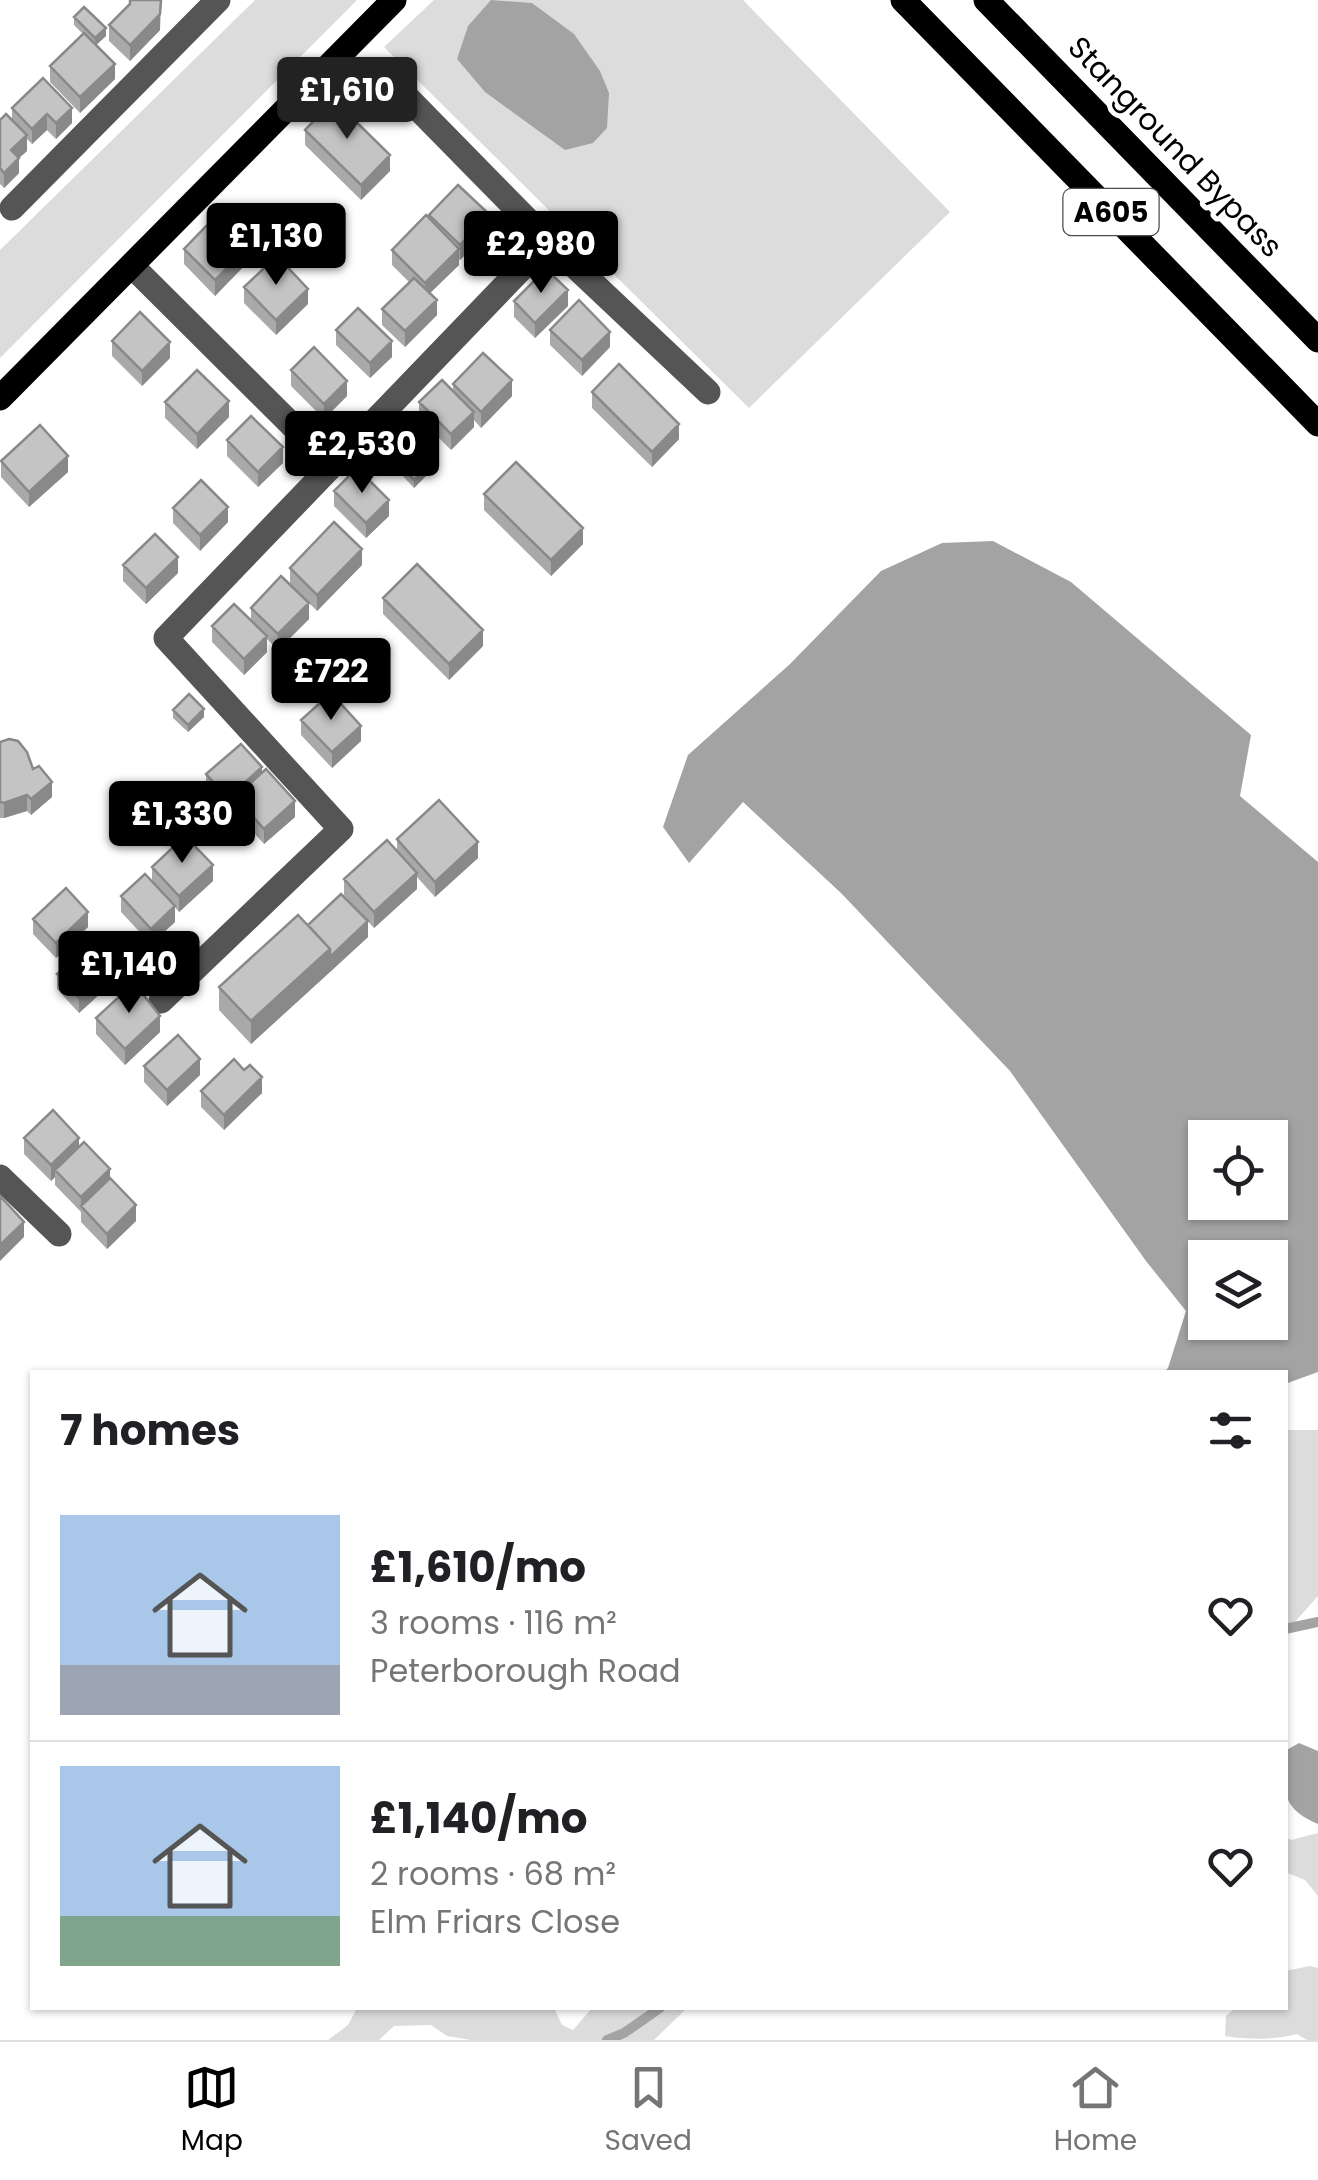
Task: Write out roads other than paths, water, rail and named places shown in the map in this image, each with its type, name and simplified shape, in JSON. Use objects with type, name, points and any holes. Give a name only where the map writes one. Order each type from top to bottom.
[{"type":"main road","points":[[0,398],[394,0]]},
{"type":"main road","name":"A605","points":[[903,0],[1318,424]]},
{"type":"main road","name":"Stanground Bypass","points":[[986,0],[1318,340]]},
{"type":"street","points":[[12,208],[217,0]]},
{"type":"street","points":[[390,80],[548,241],[708,392]]},
{"type":"street","points":[[161,1000],[341,829],[166,638],[548,241]]},
{"type":"street","points":[[132,266],[332,464]]},
{"type":"street","points":[[0,1177],[59,1234]]},
{"type":"waterway","points":[[1288,1628],[1318,1622]]},
{"type":"waterway","points":[[607,2040],[657,2010]]}]
